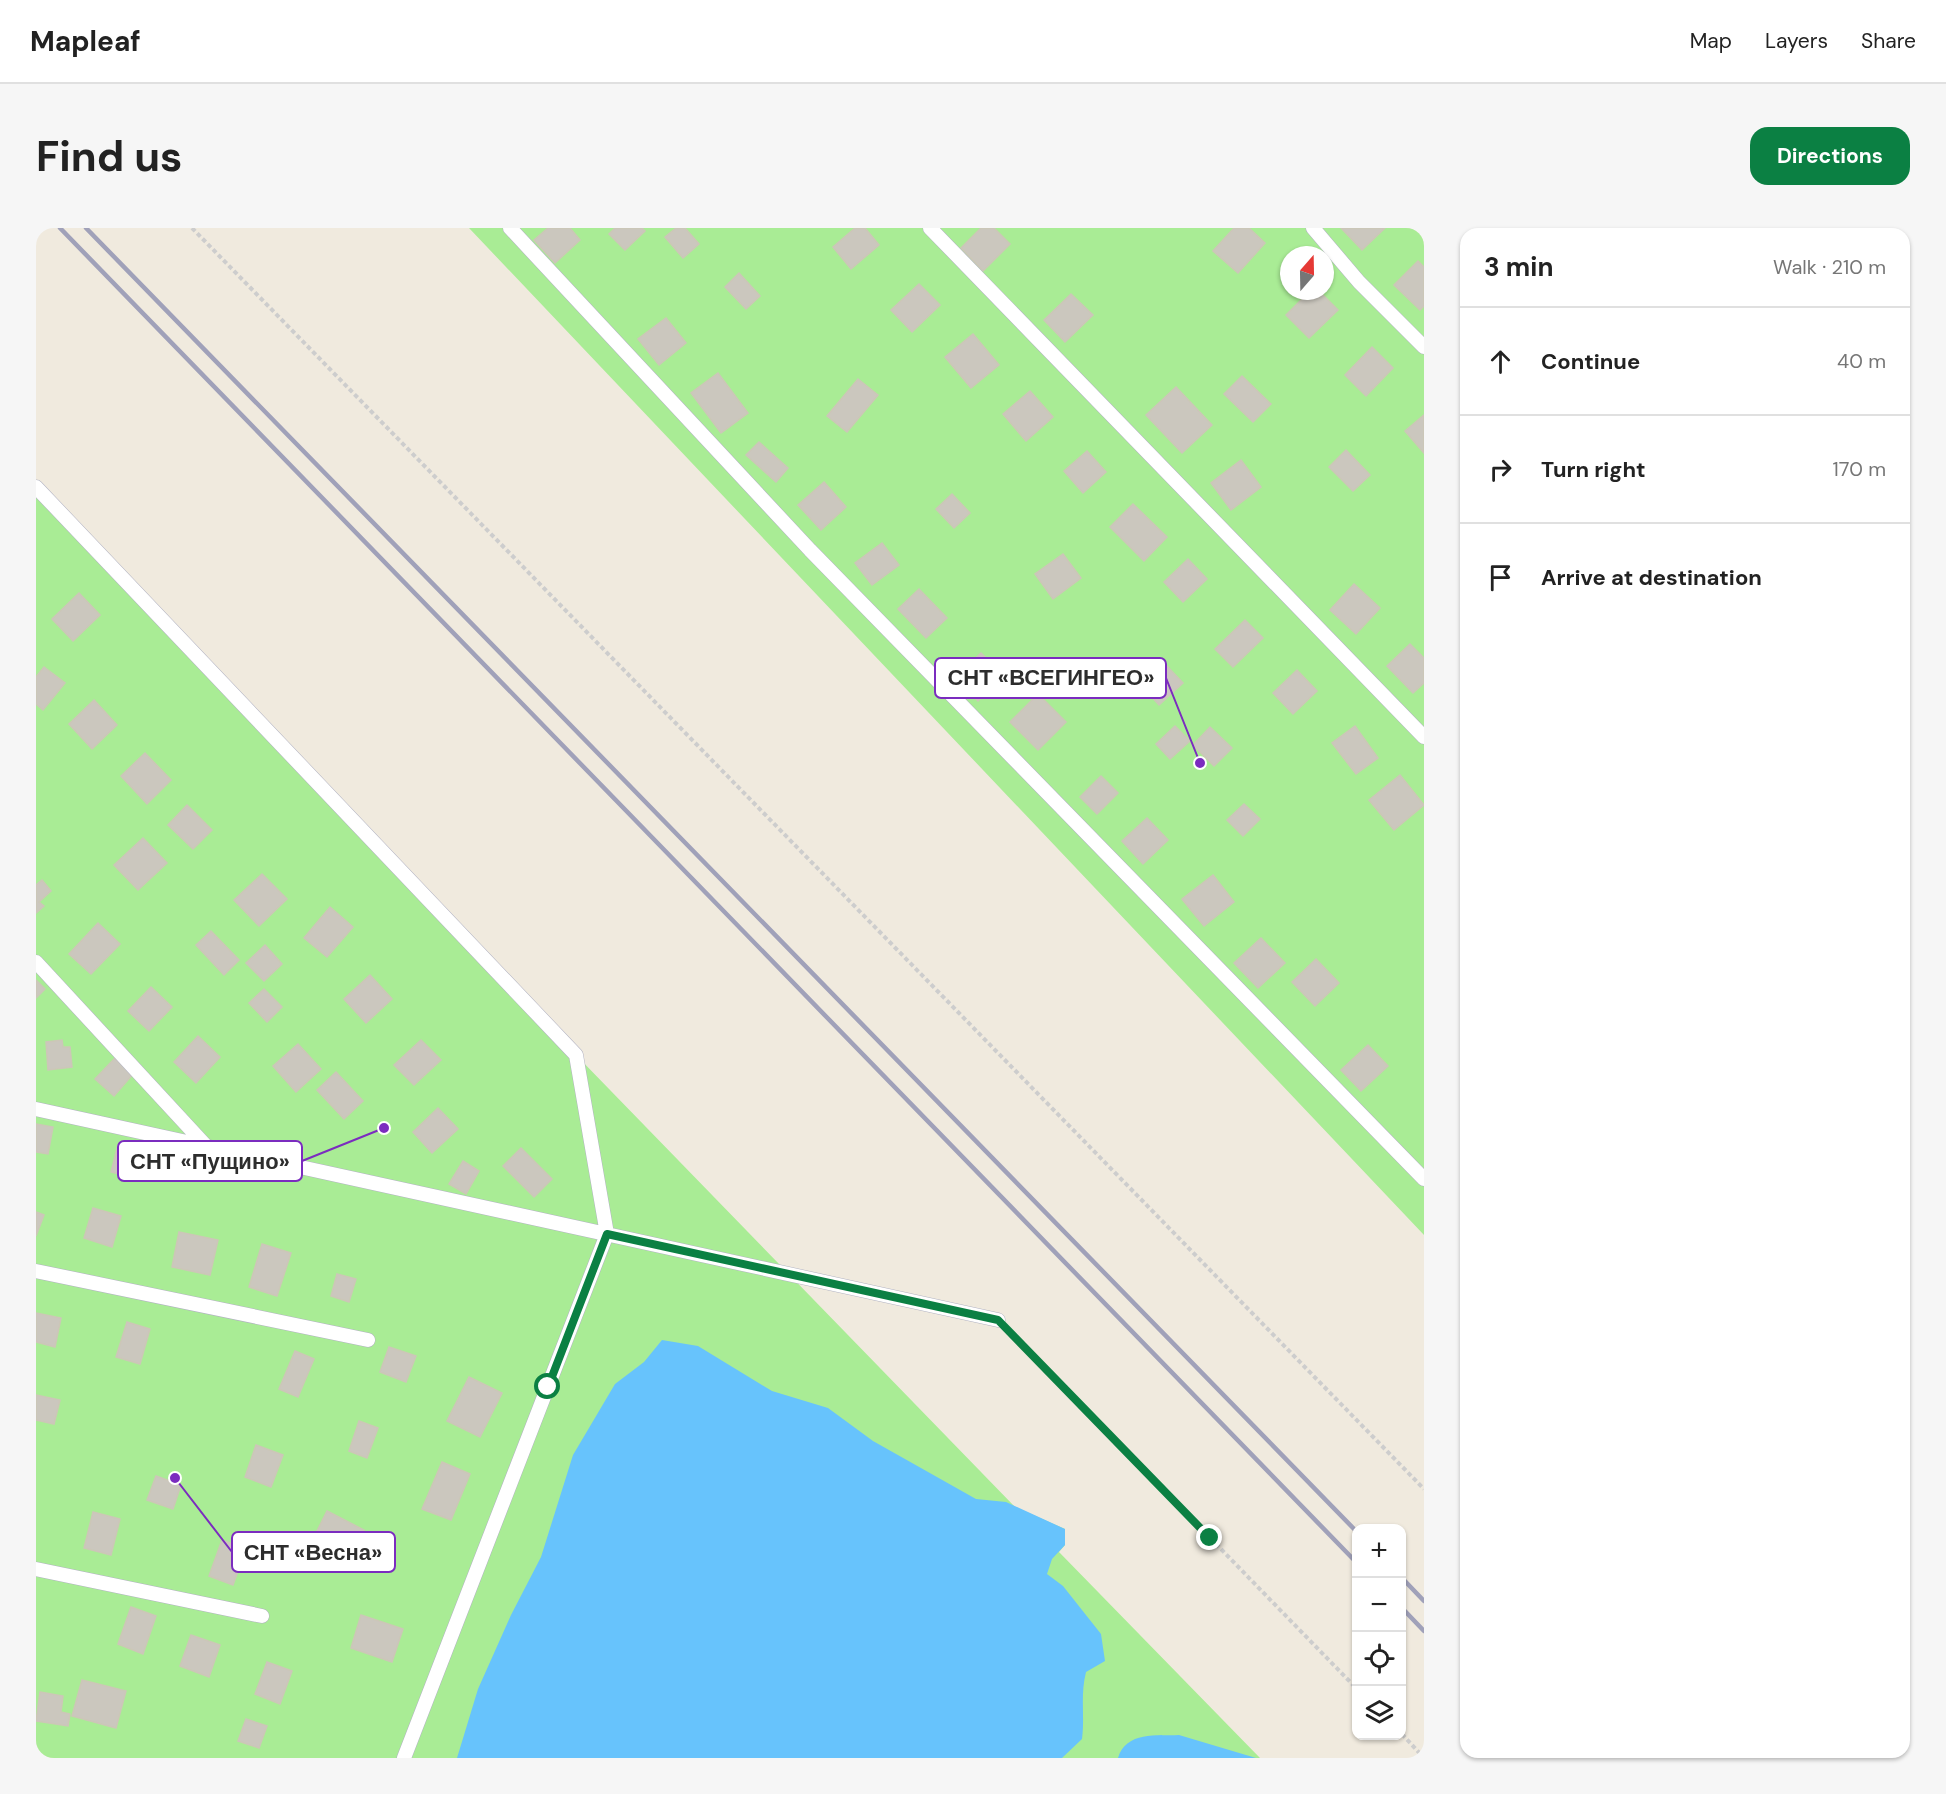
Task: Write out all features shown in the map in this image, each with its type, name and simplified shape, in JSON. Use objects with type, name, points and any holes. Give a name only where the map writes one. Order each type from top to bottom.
[{"type":"lane","points":[[510,228],[810,550],[1424,1179]]},
{"type":"lane","points":[[930,228],[1424,738]]},
{"type":"lane","points":[[1313,228],[1359,282],[1424,347]]},
{"type":"lane","points":[[36,487],[576,1055],[607,1234],[404,1758]]},
{"type":"lane","points":[[36,962],[207,1146]]},
{"type":"lane","points":[[36,1109],[998,1320]]},
{"type":"lane","points":[[36,1271],[368,1340]]},
{"type":"lane","points":[[36,1569],[262,1616]]},
{"type":"path","points":[[192,228],[1424,1489]]},
{"type":"path","points":[[998,1320],[1354,1686]]},
{"type":"path","points":[[1406,1739],[1424,1758]]},
{"type":"green space","points":[[469,228],[1424,228],[1424,1235]]},
{"type":"green space","points":[[36,487],[576,1055],[1015,1507],[1065,1529],[1065,1545],[1059,1552],[1260,1758],[36,1758]]},
{"type":"water","points":[[662,1340],[698,1346],[772,1391],[828,1408],[873,1441],[976,1499],[1006,1502],[1065,1529],[1065,1545],[1052,1559],[1047,1574],[1063,1586],[1101,1634],[1105,1661],[1086,1672],[1083,1689],[1082,1739],[1062,1758],[457,1758],[478,1689],[511,1615],[541,1557],[573,1455],[615,1384],[644,1362]]},
{"type":"water","points":[[1179,1735],[1256,1758],[1118,1758],[1122,1749],[1135,1739]]},
{"type":"building","points":[[548,228],[570,228],[580,240],[555,263],[534,240]]},
{"type":"building","points":[[615,228],[642,228],[645,231],[625,250],[609,234]]},
{"type":"building","points":[[676,228],[685,228],[699,244],[683,258],[665,237]]},
{"type":"building","points":[[855,228],[865,228],[879,245],[851,269],[833,247]]},
{"type":"building","points":[[981,228],[994,228],[1010,244],[983,271],[961,248]]},
{"type":"building","points":[[1234,228],[1249,228],[1265,243],[1238,273],[1213,251]]},
{"type":"building","points":[[1341,228],[1385,228],[1362,250]]},
{"type":"building","points":[[1418,261],[1424,267],[1424,306],[1420,310],[1394,285]]},
{"type":"building","points":[[739,273],[760,296],[746,309],[725,287]]},
{"type":"building","points":[[919,284],[940,305],[912,332],[891,310]]},
{"type":"building","points":[[1071,294],[1093,315],[1065,342],[1044,320]]},
{"type":"building","points":[[1301,300],[1328,300],[1338,310],[1309,338],[1286,315]]},
{"type":"building","points":[[666,318],[686,343],[659,365],[638,339]]},
{"type":"building","points":[[973,334],[999,365],[971,388],[945,357]]},
{"type":"building","points":[[1372,347],[1393,368],[1366,396],[1345,375]]},
{"type":"building","points":[[718,373],[748,413],[721,433],[691,393]]},
{"type":"building","points":[[1242,376],[1271,404],[1253,422],[1224,394]]},
{"type":"building","points":[[858,379],[878,395],[847,432],[827,416]]},
{"type":"building","points":[[1176,387],[1212,425],[1182,453],[1146,415]]},
{"type":"building","points":[[1030,391],[1053,417],[1026,441],[1003,414]]},
{"type":"building","points":[[1424,415],[1424,453],[1405,431]]},
{"type":"building","points":[[759,442],[788,468],[776,482],[746,455]]},
{"type":"building","points":[[1346,450],[1370,475],[1353,491],[1329,467]]},
{"type":"building","points":[[1087,451],[1106,472],[1083,493],[1064,471]]},
{"type":"building","points":[[1241,460],[1261,487],[1231,510],[1211,483]]},
{"type":"building","points":[[824,482],[846,507],[821,530],[798,505]]},
{"type":"building","points":[[952,494],[970,513],[954,528],[936,509]]},
{"type":"building","points":[[1133,504],[1167,537],[1144,561],[1110,527]]},
{"type":"building","points":[[882,543],[899,565],[872,585],[855,563]]},
{"type":"building","points":[[1063,554],[1081,578],[1053,599],[1035,574]]},
{"type":"building","points":[[1188,559],[1207,579],[1183,602],[1164,582]]},
{"type":"building","points":[[1354,584],[1380,608],[1356,634],[1330,610]]},
{"type":"building","points":[[919,589],[947,618],[926,638],[898,609]]},
{"type":"building","points":[[79,593],[100,615],[73,641],[52,619]]},
{"type":"building","points":[[1245,620],[1263,638],[1233,667],[1215,649]]},
{"type":"building","points":[[1410,644],[1424,658],[1424,683],[1413,693],[1387,666]]},
{"type":"building","points":[[981,653],[1004,676],[978,701],[955,678]]},
{"type":"building","points":[[1164,663],[1183,683],[1159,705],[1141,685]]},
{"type":"building","points":[[44,667],[65,683],[43,710],[36,704],[36,677]]},
{"type":"building","points":[[1297,670],[1317,691],[1293,714],[1273,693]]},
{"type":"building","points":[[1038,694],[1066,722],[1038,750],[1010,722]]},
{"type":"building","points":[[94,700],[117,725],[92,749],[69,724]]},
{"type":"building","points":[[1175,726],[1190,741],[1170,759],[1156,744]]},
{"type":"building","points":[[1355,726],[1378,758],[1356,774],[1332,743]]},
{"type":"building","points":[[1210,727],[1232,748],[1214,766],[1193,745]]},
{"type":"building","points":[[145,753],[171,780],[147,804],[121,776]]},
{"type":"building","points":[[1400,775],[1424,805],[1394,830],[1369,800]]},
{"type":"building","points":[[1101,776],[1118,793],[1097,814],[1080,797]]},
{"type":"building","points":[[1244,804],[1260,819],[1243,836],[1227,820]]},
{"type":"building","points":[[187,805],[212,830],[193,849],[168,825]]},
{"type":"building","points":[[1147,818],[1168,840],[1143,864],[1122,841]]},
{"type":"building","points":[[143,838],[167,863],[138,890],[114,865]]},
{"type":"building","points":[[262,874],[287,899],[259,926],[234,900]]},
{"type":"building","points":[[1213,875],[1234,902],[1204,926],[1182,899]]},
{"type":"building","points":[[42,880],[51,891],[39,902],[44,906],[36,913],[36,885]]},
{"type":"building","points":[[330,907],[353,927],[327,957],[304,938]]},
{"type":"building","points":[[98,923],[120,944],[91,974],[69,954]]},
{"type":"building","points":[[211,931],[239,960],[224,975],[196,945]]},
{"type":"building","points":[[1261,938],[1285,963],[1258,988],[1234,963]]},
{"type":"building","points":[[265,945],[282,964],[264,981],[246,963]]},
{"type":"building","points":[[1316,959],[1339,983],[1315,1006],[1292,982]]},
{"type":"building","points":[[370,975],[392,999],[366,1023],[344,999]]},
{"type":"building","points":[[36,980],[45,989],[36,998]]},
{"type":"building","points":[[151,987],[172,1007],[149,1031],[128,1011]]},
{"type":"building","points":[[264,989],[282,1007],[267,1022],[249,1003]]},
{"type":"building","points":[[198,1036],[220,1057],[196,1083],[174,1062]]},
{"type":"building","points":[[62,1040],[63,1047],[70,1047],[72,1067],[48,1070],[46,1042]]},
{"type":"building","points":[[421,1040],[441,1060],[414,1085],[394,1065]]},
{"type":"building","points":[[298,1044],[321,1069],[296,1092],[273,1066]]},
{"type":"building","points":[[1368,1045],[1388,1066],[1361,1091],[1341,1070]]},
{"type":"building","points":[[115,1058],[133,1074],[114,1096],[95,1079]]},
{"type":"building","points":[[336,1072],[363,1101],[344,1119],[317,1090]]},
{"type":"building","points":[[438,1108],[458,1129],[432,1153],[413,1132]]},
{"type":"building","points":[[36,1124],[53,1127],[48,1154],[36,1152]]},
{"type":"building","points":[[118,1145],[153,1154],[146,1181],[111,1172]]},
{"type":"building","points":[[521,1148],[552,1179],[534,1197],[503,1166]]},
{"type":"building","points":[[463,1161],[479,1171],[466,1194],[449,1184]]},
{"type":"building","points":[[93,1208],[121,1216],[112,1247],[84,1238]]},
{"type":"building","points":[[36,1212],[44,1215],[36,1236]]},
{"type":"building","points":[[179,1232],[218,1240],[210,1275],[172,1267]]},
{"type":"building","points":[[262,1244],[291,1253],[277,1296],[249,1287]]},
{"type":"building","points":[[337,1274],[356,1279],[349,1302],[331,1296]]},
{"type":"building","points":[[36,1313],[61,1318],[55,1347],[36,1342]]},
{"type":"building","points":[[127,1322],[150,1329],[140,1364],[116,1357]]},
{"type":"building","points":[[389,1347],[416,1356],[406,1382],[380,1372]]},
{"type":"building","points":[[295,1351],[314,1359],[298,1397],[279,1389]]},
{"type":"building","points":[[469,1377],[502,1393],[480,1437],[447,1421]]},
{"type":"building","points":[[36,1395],[60,1400],[54,1424],[36,1420]]},
{"type":"building","points":[[359,1421],[378,1428],[367,1458],[349,1451]]},
{"type":"building","points":[[256,1445],[283,1455],[271,1487],[245,1477]]},
{"type":"building","points":[[442,1462],[470,1474],[451,1520],[422,1509]]},
{"type":"building","points":[[156,1476],[181,1485],[173,1509],[147,1500]]},
{"type":"building","points":[[327,1511],[364,1530],[344,1570],[307,1551]]},
{"type":"building","points":[[93,1512],[120,1519],[111,1555],[84,1548]]},
{"type":"building","points":[[222,1540],[246,1549],[233,1585],[209,1576]]},
{"type":"building","points":[[131,1607],[156,1616],[143,1654],[118,1644]]},
{"type":"building","points":[[361,1615],[403,1629],[392,1662],[351,1648]]},
{"type":"building","points":[[191,1635],[220,1645],[209,1677],[180,1666]]},
{"type":"building","points":[[267,1662],[292,1671],[280,1704],[255,1694]]},
{"type":"building","points":[[82,1680],[126,1691],[116,1728],[72,1716]]},
{"type":"building","points":[[40,1692],[63,1696],[61,1712],[70,1714],[68,1726],[36,1721]]},
{"type":"building","points":[[246,1719],[267,1726],[259,1748],[238,1741]]},
{"type":"railway","points":[[60,228],[1352,1558]]},
{"type":"railway","points":[[86,228],[1352,1527]]},
{"type":"railway","points":[[1406,1582],[1424,1601]]},
{"type":"railway","points":[[1406,1612],[1424,1631]]},
{"type":"place","name":"СНТ «ВСЕГИНГЕО»","points":[[1200,763]]},
{"type":"place","name":"СНТ «Пущино»","points":[[384,1128]]},
{"type":"place","name":"СНТ «Весна»","points":[[175,1478]]},
{"type":"route","points":[[548,1387],[607,1234],[998,1320],[1210,1538]]}]
